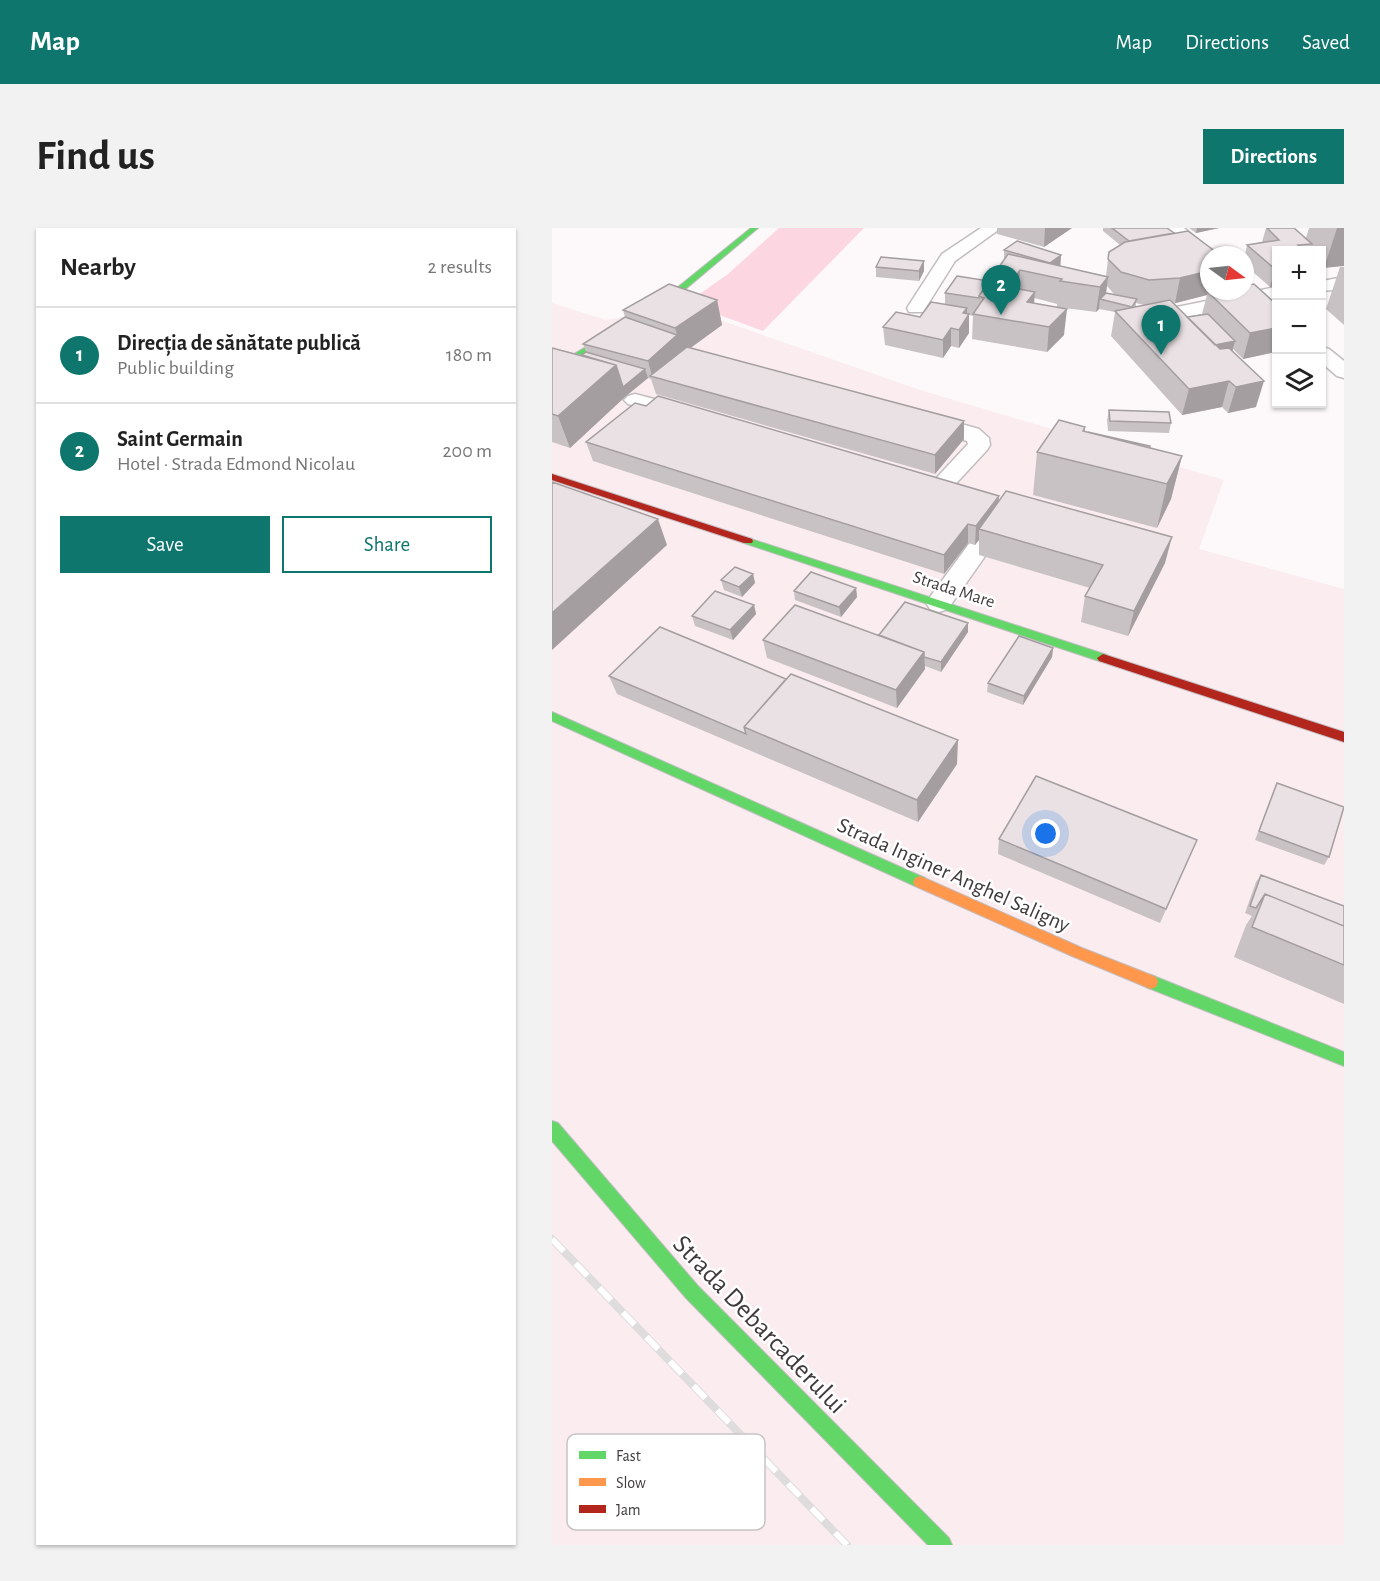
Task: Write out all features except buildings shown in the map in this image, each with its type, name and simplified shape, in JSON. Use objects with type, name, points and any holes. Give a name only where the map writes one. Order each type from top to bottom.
[{"type":"street","points":[[552,371],[654,310],[755,228]]},
{"type":"street","points":[[916,308],[948,258],[992,228]]},
{"type":"street","points":[[1173,228],[1200,250]]},
{"type":"street","points":[[1326,285],[1344,282]]},
{"type":"street","points":[[1254,292],[1272,293]]},
{"type":"street","points":[[1254,295],[1272,310]]},
{"type":"street","points":[[1114,326],[1219,300]]},
{"type":"street","points":[[1323,354],[1344,372]]},
{"type":"street","points":[[635,400],[714,423]]},
{"type":"street","points":[[903,415],[978,438],[979,445],[941,486]]},
{"type":"street","name":"Strada Mare","points":[[552,477],[1344,737]]},
{"type":"street","points":[[918,480],[963,493]]},
{"type":"street","points":[[939,603],[1005,511],[995,503]]},
{"type":"street","name":"Strada Inginer Anghel Saligny","points":[[552,716],[1077,952],[1344,1059]]},
{"type":"street","name":"Strada Debarcaderului","points":[[552,1129],[692,1292],[942,1545]]},
{"type":"shaded area","points":[[779,228],[864,228],[763,331],[687,303],[728,274]]},
{"type":"shaded area","points":[[552,303],[606,320],[683,307],[920,390],[1224,480],[1199,549],[1344,589],[1344,1545],[552,1545]]},
{"type":"railway","points":[[552,1239],[740,1434]]},
{"type":"railway","points":[[765,1460],[847,1545]]},
{"type":"traffic: fast","points":[[552,371],[654,311],[755,228]]},
{"type":"traffic: fast","points":[[748,541],[1103,658]]},
{"type":"traffic: fast","points":[[552,716],[920,882]]},
{"type":"traffic: fast","points":[[1151,982],[1344,1059]]},
{"type":"traffic: fast","points":[[552,1129],[692,1292],[942,1545]]},
{"type":"traffic: slow","points":[[920,882],[1077,952],[1151,982]]},
{"type":"traffic: jam","points":[[552,477],[748,541]]},
{"type":"traffic: jam","points":[[1103,658],[1344,737]]},
{"type":"place","name":"Saint Germain","points":[[1001,315]]},
{"type":"place","name":"Direcția de sănătate publică","points":[[1161,355]]}]
